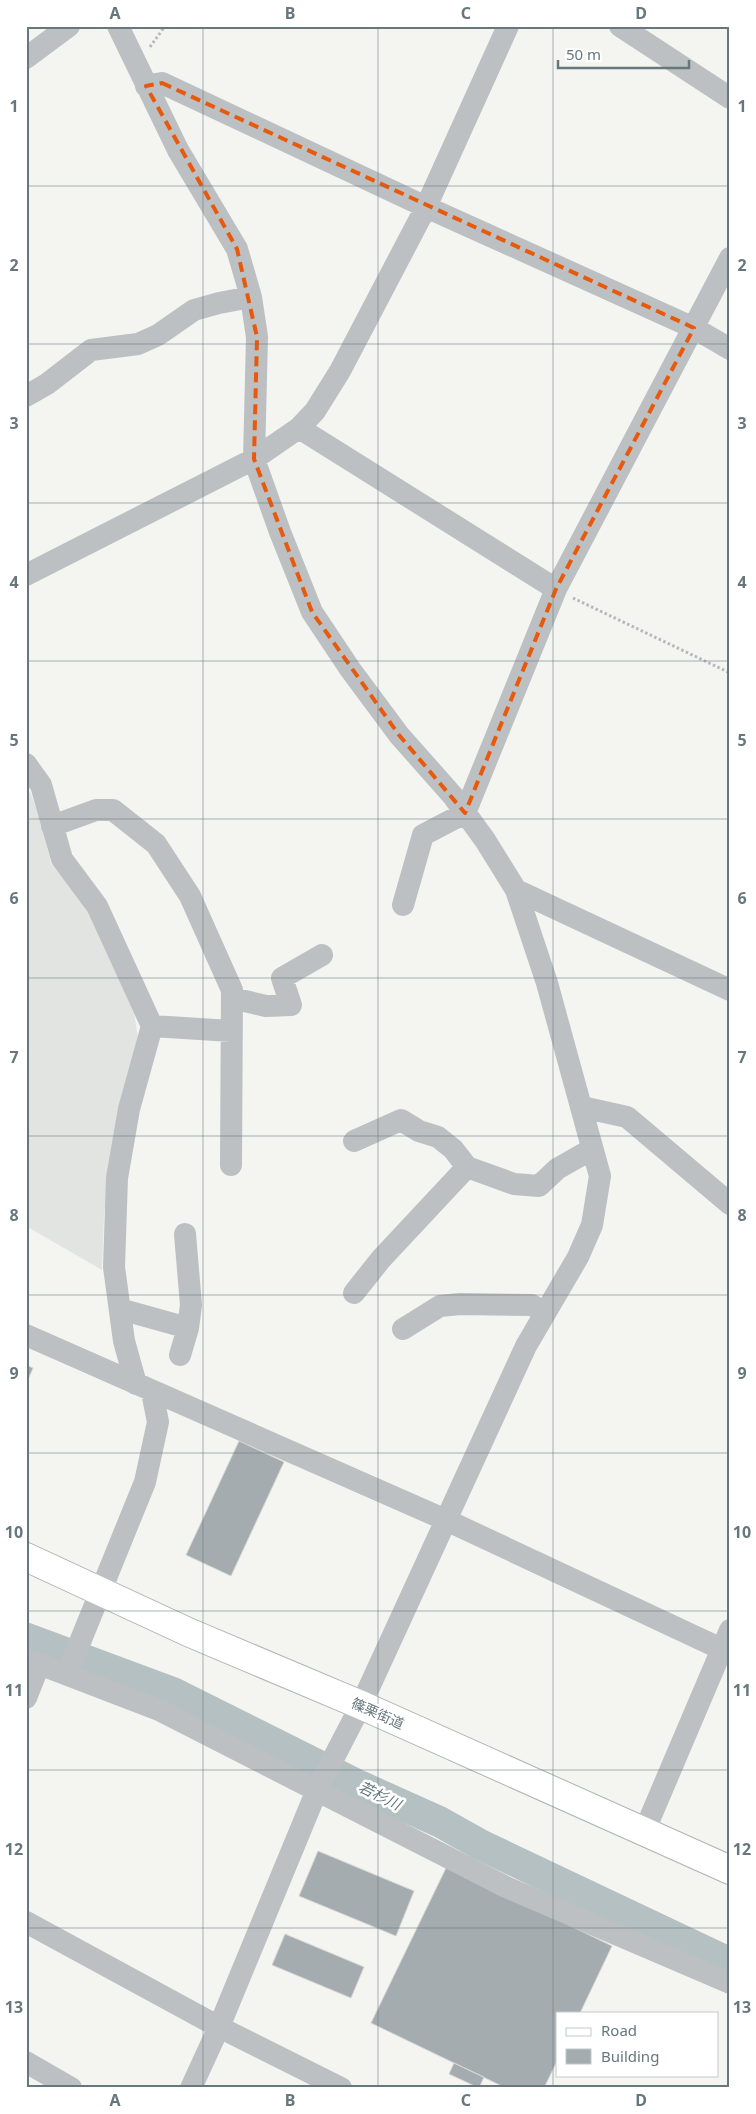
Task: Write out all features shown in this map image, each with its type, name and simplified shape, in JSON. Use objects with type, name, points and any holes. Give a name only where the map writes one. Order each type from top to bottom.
[{"type":"main road","name":"篠栗街道","points":[[26,1557],[188,1632],[361,1705],[730,1870]]},
{"type":"street","points":[[26,58],[70,26]]},
{"type":"street","points":[[118,26],[178,150],[237,249],[251,297],[257,336],[254,458],[280,532],[312,612],[350,669],[394,728],[453,796],[485,840],[516,890],[546,983],[600,1176],[592,1224],[578,1257],[526,1346],[361,1705],[317,1790],[219,2027],[191,2088]]},
{"type":"street","points":[[26,575],[254,458],[298,428],[315,411],[340,371],[426,207],[508,26]]},
{"type":"street","points":[[620,26],[730,98]]},
{"type":"street","points":[[146,86],[162,84],[426,207],[694,328],[730,349]]},
{"type":"street","points":[[403,904],[423,835],[465,813],[556,589],[730,258]]},
{"type":"street","points":[[26,396],[47,384],[91,350],[138,344],[158,335],[194,310],[251,297]]},
{"type":"street","points":[[298,428],[556,589]]},
{"type":"street","points":[[26,764],[41,785],[62,859],[97,906],[152,1026],[130,1109],[117,1178],[114,1267],[124,1341],[158,1422],[145,1482],[67,1674]]},
{"type":"street","points":[[52,826],[96,810],[114,810],[156,844],[190,896],[232,990],[231,1164]]},
{"type":"street","points":[[516,890],[730,990]]},
{"type":"street","points":[[232,998],[266,1006],[291,1005],[282,978],[322,955]]},
{"type":"street","points":[[152,1026],[231,1031]]},
{"type":"street","points":[[582,1107],[627,1117],[730,1204]]},
{"type":"street","points":[[354,1141],[401,1120],[419,1132],[438,1137],[454,1149],[467,1167],[514,1184],[538,1186],[557,1169],[592,1149]]},
{"type":"street","points":[[354,1293],[381,1260],[467,1167]]},
{"type":"street","points":[[180,1355],[188,1328],[191,1305],[185,1234]]},
{"type":"street","points":[[403,1329],[440,1306],[460,1304],[532,1305],[545,1313]]},
{"type":"street","points":[[120,1309],[188,1328]]},
{"type":"street","points":[[26,1335],[727,1644],[644,1832]]},
{"type":"street","points":[[26,1698],[33,1662],[159,1710],[506,1887],[730,1983]]},
{"type":"street","points":[[26,1922],[219,2027],[341,2088]]},
{"type":"street","points":[[26,2062],[71,2088]]},
{"type":"path","points":[[556,589],[730,673]]},
{"type":"highlighted area","points":[[162,83],[694,328],[556,589],[465,813],[399,735],[312,612],[254,459],[257,337],[237,249],[146,86]]},
{"type":"shaded area","points":[[26,787],[31,794],[42,825],[51,864],[83,902],[134,1013],[138,1038],[115,1142],[104,1214],[102,1270],[26,1226]]},
{"type":"building","points":[[26,1365],[33,1368],[26,1384]]},
{"type":"building","points":[[239,1441],[284,1462],[231,1576],[186,1555]]},
{"type":"building","points":[[318,1851],[414,1891],[396,1936],[299,1896]]},
{"type":"building","points":[[447,1866],[612,1946],[580,2012],[556,2012],[556,2063],[544,2088],[506,2088],[371,2023]]},
{"type":"building","points":[[285,1934],[364,1967],[351,1998],[272,1965]]},
{"type":"building","points":[[454,2063],[484,2077],[479,2088],[449,2074]]},
{"type":"waterway","name":"若杉川","points":[[26,1638],[174,1693],[360,1786],[440,1822],[481,1845],[730,1963]]}]
